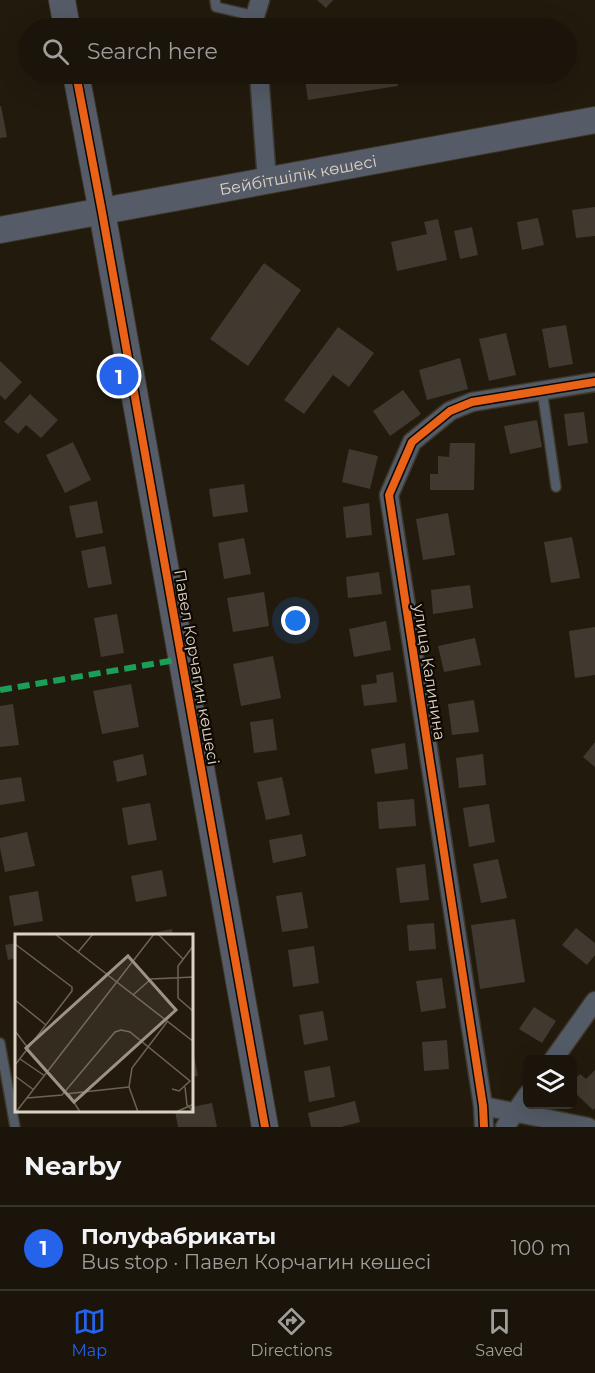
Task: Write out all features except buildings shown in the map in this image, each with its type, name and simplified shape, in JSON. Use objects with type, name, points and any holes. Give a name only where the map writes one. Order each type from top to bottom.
[{"type":"street","points":[[62,0],[65,18]]},
{"type":"street","name":"Павел Корчагин көшесі","points":[[78,84],[265,1127]]},
{"type":"street","points":[[260,84],[267,181]]},
{"type":"street","name":"Бейбітшілік көшесі","points":[[0,230],[595,120]]},
{"type":"street","name":"улица Калинина","points":[[484,1127],[483,1106],[389,495],[412,442],[450,411],[472,402],[595,382]]},
{"type":"street","points":[[556,1055],[595,1001]]},
{"type":"street","points":[[509,1120],[523,1101]]},
{"type":"street","points":[[483,1106],[509,1120],[588,1127]]},
{"type":"lane","points":[[215,0],[216,8],[257,15]]},
{"type":"lane","points":[[542,390],[556,487]]},
{"type":"lane","points":[[0,1043],[15,1127]]},
{"type":"lane","points":[[0,1108],[12,1109]]},
{"type":"marked path","points":[[0,690],[182,659]]},
{"type":"cycle path","points":[[78,84],[265,1127]]},
{"type":"cycle path","points":[[484,1127],[483,1106],[389,495],[412,442],[450,411],[472,402],[595,382]]},
{"type":"place","name":"Полуфабрикаты","points":[[119,376]]}]
